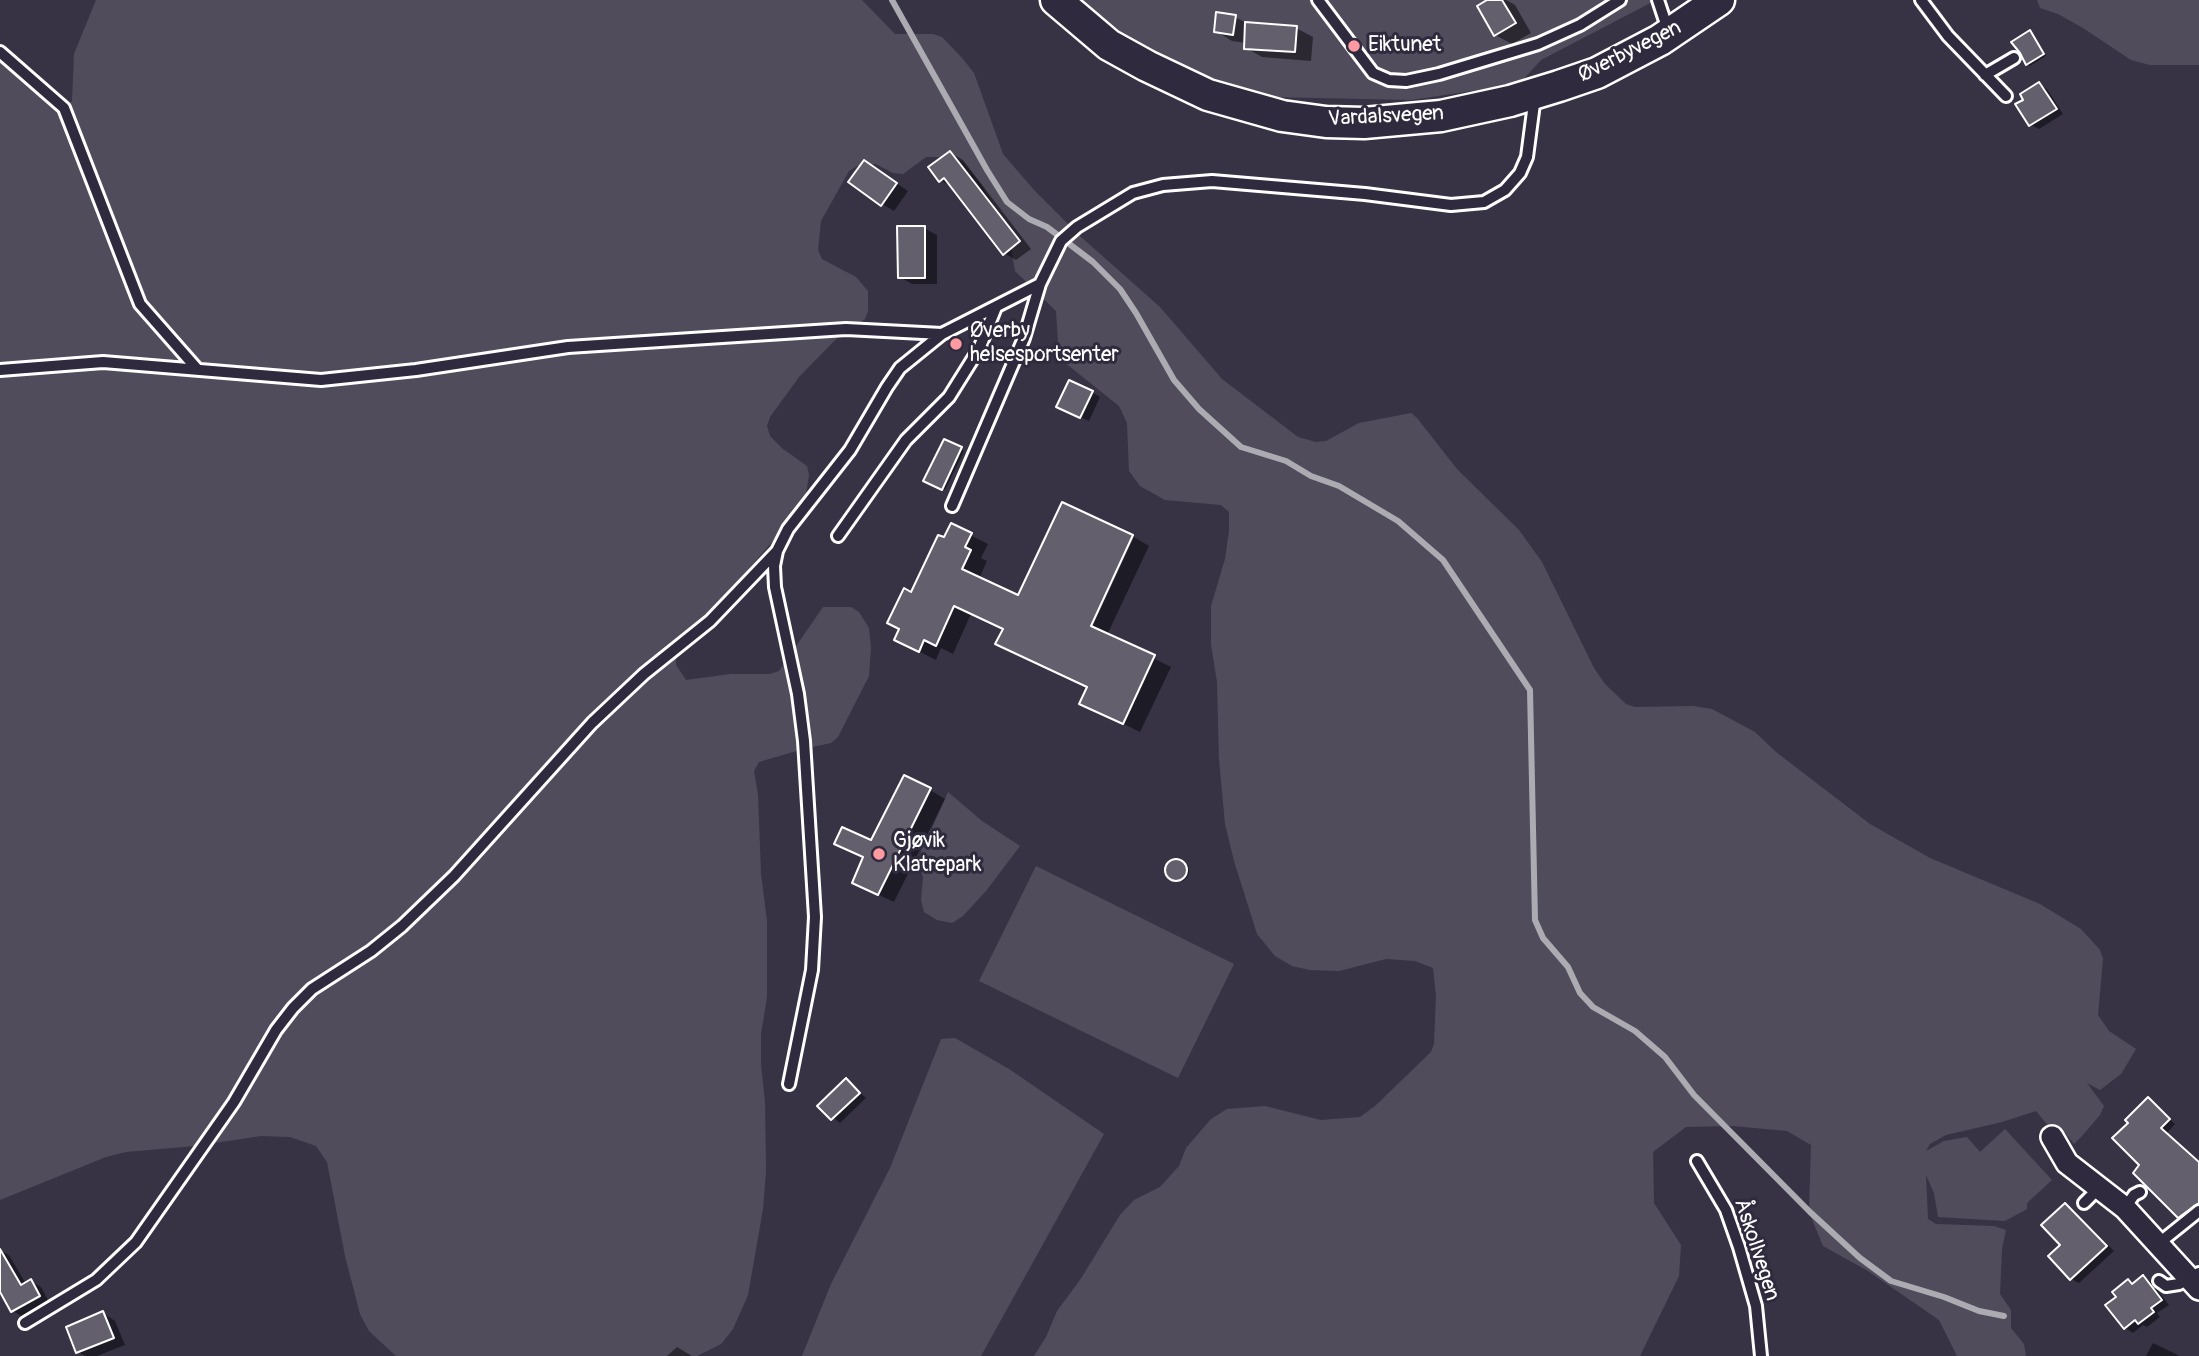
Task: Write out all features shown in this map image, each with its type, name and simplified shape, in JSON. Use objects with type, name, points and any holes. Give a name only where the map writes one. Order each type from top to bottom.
[{"type":"main road","name":"Vardalsvegen","points":[[1056,0],[1109,44],[1147,66],[1208,95],[1282,116],[1326,122],[1407,121],[1473,110],[1535,93]]},
{"type":"main road","name":"Øverbyvegen","points":[[1535,93],[1597,73],[1660,40],[1719,0]]},
{"type":"street","points":[[2052,1137],[2067,1163],[2125,1208],[2196,1281]]},
{"type":"lane","points":[[1318,0],[1373,73],[1389,80],[1406,81],[1439,74],[1538,44],[1580,26],[1620,0]]},
{"type":"lane","points":[[1658,0],[1669,32]]},
{"type":"lane","points":[[1920,0],[1948,36],[2006,96]]},
{"type":"lane","points":[[0,52],[64,108],[140,304],[198,370]]},
{"type":"lane","points":[[1985,75],[2014,58]]},
{"type":"lane","points":[[951,506],[1024,338],[1040,284],[1061,241],[1077,227],[1133,193],[1163,185],[1212,181],[1365,194],[1451,205],[1484,202],[1505,190],[1520,173],[1527,157],[1535,93]]},
{"type":"lane","points":[[789,1084],[811,970],[815,917],[804,741],[798,694],[775,587],[774,566],[777,551],[788,529],[850,450],[900,368],[942,334],[1040,284]]},
{"type":"lane","points":[[838,536],[906,440],[949,397],[979,349],[996,307]]},
{"type":"lane","points":[[0,370],[103,362],[321,380],[416,370],[568,346],[846,329],[942,334]]},
{"type":"lane","points":[[25,1323],[96,1280],[136,1242],[234,1102],[276,1030],[293,1008],[312,989],[371,951],[402,926],[454,876],[592,723],[643,674],[710,621],[777,551]]},
{"type":"lane","name":"Åskollvegen","points":[[1698,1161],[1726,1210],[1739,1247],[1756,1306],[1762,1356]]},
{"type":"lane","points":[[2084,1203],[2099,1188]]},
{"type":"lane","points":[[2125,1208],[2134,1195],[2140,1192]]},
{"type":"lane","points":[[2158,1244],[2199,1211]]},
{"type":"lane","points":[[2159,1281],[2166,1286],[2196,1281]]},
{"type":"shaded area","points":[[96,0],[862,0],[895,34],[933,34],[942,37],[974,73],[1003,154],[1081,237],[1160,307],[1222,379],[1298,437],[1316,442],[1326,441],[1359,423],[1411,413],[1417,418],[1457,469],[1519,530],[1542,562],[1594,668],[1605,684],[1626,704],[1635,707],[1693,706],[1712,709],[1755,732],[1776,752],[1870,824],[1930,858],[2040,904],[2081,929],[2100,950],[2103,959],[2098,1015],[2109,1031],[2136,1049],[2121,1074],[2100,1090],[2087,1083],[2104,1106],[2082,1136],[2074,1144],[2062,1129],[2054,1133],[2036,1111],[1946,1135],[1930,1144],[1926,1151],[1944,1141],[1967,1137],[1980,1152],[2005,1129],[2052,1180],[2027,1203],[2027,1209],[2005,1221],[1938,1217],[1934,1193],[1926,1175],[1928,1219],[1936,1224],[1994,1226],[2006,1230],[2002,1249],[2000,1294],[2011,1310],[2011,1328],[2024,1344],[2026,1356],[1957,1356],[1939,1320],[1868,1271],[1823,1246],[1809,1212],[1811,1145],[1787,1131],[1733,1126],[1686,1127],[1653,1152],[1654,1203],[1681,1245],[1679,1276],[1640,1356],[1034,1356],[1057,1311],[1080,1280],[1120,1215],[1134,1200],[1160,1187],[1179,1166],[1186,1148],[1211,1119],[1227,1109],[1265,1106],[1321,1120],[1360,1117],[1431,1052],[1434,1044],[1436,996],[1433,968],[1415,961],[1386,959],[1339,971],[1310,970],[1292,966],[1275,956],[1257,934],[1225,824],[1219,759],[1217,682],[1211,644],[1211,606],[1225,559],[1229,512],[1221,505],[1165,500],[1140,486],[1129,471],[1127,423],[1119,406],[1059,358],[1056,311],[1015,271],[1009,234],[981,184],[963,162],[955,157],[926,157],[903,174],[893,173],[876,164],[857,166],[849,171],[821,221],[818,250],[822,259],[856,277],[868,291],[868,311],[865,319],[840,335],[799,377],[770,417],[767,426],[770,436],[783,449],[807,466],[809,475],[806,494],[786,526],[710,613],[676,646],[676,665],[686,680],[731,674],[770,674],[779,671],[823,607],[851,607],[859,612],[869,628],[871,648],[869,676],[838,737],[831,743],[759,762],[754,771],[767,921],[767,997],[761,1034],[766,1171],[763,1209],[748,1295],[733,1329],[721,1344],[697,1356],[396,1356],[369,1331],[360,1314],[345,1256],[327,1162],[316,1146],[290,1137],[261,1136],[126,1152],[106,1157],[0,1200],[0,59],[65,107],[72,101],[74,54]]},
{"type":"shaded area","name":"Eiktunet","points":[[1076,0],[1656,0],[1541,60],[1519,84],[1411,100],[1272,97],[1180,68],[1116,33]]},
{"type":"shaded area","points":[[2037,0],[2199,0],[2199,65],[2150,65],[2131,60],[2083,28],[2058,14],[2040,8]]},
{"type":"shaded area","points":[[948,792],[982,821],[1020,846],[986,891],[963,916],[952,923],[937,920],[924,912],[921,900],[923,877],[918,863],[925,838]]},
{"type":"shaded area","points":[[1036,866],[1234,964],[1178,1078],[979,981]]},
{"type":"shaded area","points":[[955,1038],[1009,1069],[1104,1134],[981,1356],[802,1356],[831,1284],[890,1168],[941,1039]]},
{"type":"building","points":[[1487,0],[1502,0],[1516,23],[1494,36],[1477,6]]},
{"type":"building","points":[[1216,12],[1236,15],[1233,35],[1214,32]]},
{"type":"building","points":[[1245,22],[1297,26],[1295,52],[1244,49]]},
{"type":"building","points":[[2030,30],[2044,54],[2026,65],[2011,42]]},
{"type":"building","points":[[2039,82],[2057,109],[2029,126],[2015,104],[2023,100],[2020,94]]},
{"type":"building","points":[[950,151],[1020,241],[1003,255],[944,178],[939,182],[928,167]]},
{"type":"building","points":[[864,160],[897,183],[881,206],[848,182]]},
{"type":"building","points":[[897,226],[925,226],[925,278],[898,278]]},
{"type":"building","points":[[1069,380],[1093,391],[1080,418],[1056,407]]},
{"type":"building","points":[[944,439],[962,447],[942,490],[923,481]]},
{"type":"building","points":[[1062,502],[1133,535],[1091,626],[1155,655],[1123,724],[1079,704],[1087,687],[995,644],[1003,629],[954,606],[936,646],[924,640],[919,652],[894,640],[899,629],[887,623],[904,588],[911,592],[938,535],[944,537],[951,523],[972,533],[965,547],[971,550],[962,569],[1018,595]]},
{"type":"building","points":[[904,775],[931,788],[878,895],[852,883],[863,857],[834,844],[842,827],[871,840]]},
{"type":"building","points":[[1172,859],[1180,859],[1187,866],[1187,874],[1180,881],[1172,881],[1165,874],[1165,866]]},
{"type":"building","points":[[846,1078],[860,1093],[831,1120],[817,1106]]},
{"type":"building","points":[[2148,1097],[2170,1119],[2161,1128],[2199,1162],[2199,1203],[2178,1218],[2133,1173],[2139,1165],[2112,1138],[2128,1123],[2125,1120]]},
{"type":"building","points":[[2065,1203],[2107,1246],[2070,1280],[2048,1256],[2060,1245],[2041,1225]]},
{"type":"building","points":[[0,1249],[21,1285],[31,1279],[40,1296],[11,1312],[0,1292]]},
{"type":"building","points":[[2143,1275],[2162,1300],[2151,1308],[2154,1312],[2138,1324],[2135,1320],[2124,1329],[2105,1305],[2116,1297],[2112,1292],[2128,1279],[2132,1284]]},
{"type":"building","points":[[103,1311],[114,1338],[76,1353],[66,1327]]},
{"type":"waterway","points":[[892,0],[1007,202],[1029,219],[1047,227],[1093,262],[1120,289],[1174,380],[1199,409],[1241,447],[1286,461],[1311,476],[1339,486],[1398,521],[1443,560],[1530,690],[1535,920],[1543,938],[1568,967],[1580,993],[1593,1007],[1635,1031],[1665,1057],[1694,1095],[1810,1212],[1860,1258],[1891,1281],[1979,1311],[2004,1316]]},
{"type":"place","name":"Eiktunet","points":[[1354,46]]},
{"type":"place","name":"Øverby helsesportsenter","points":[[956,344]]},
{"type":"place","name":"Gjøvik Klatrepark","points":[[879,854]]}]
